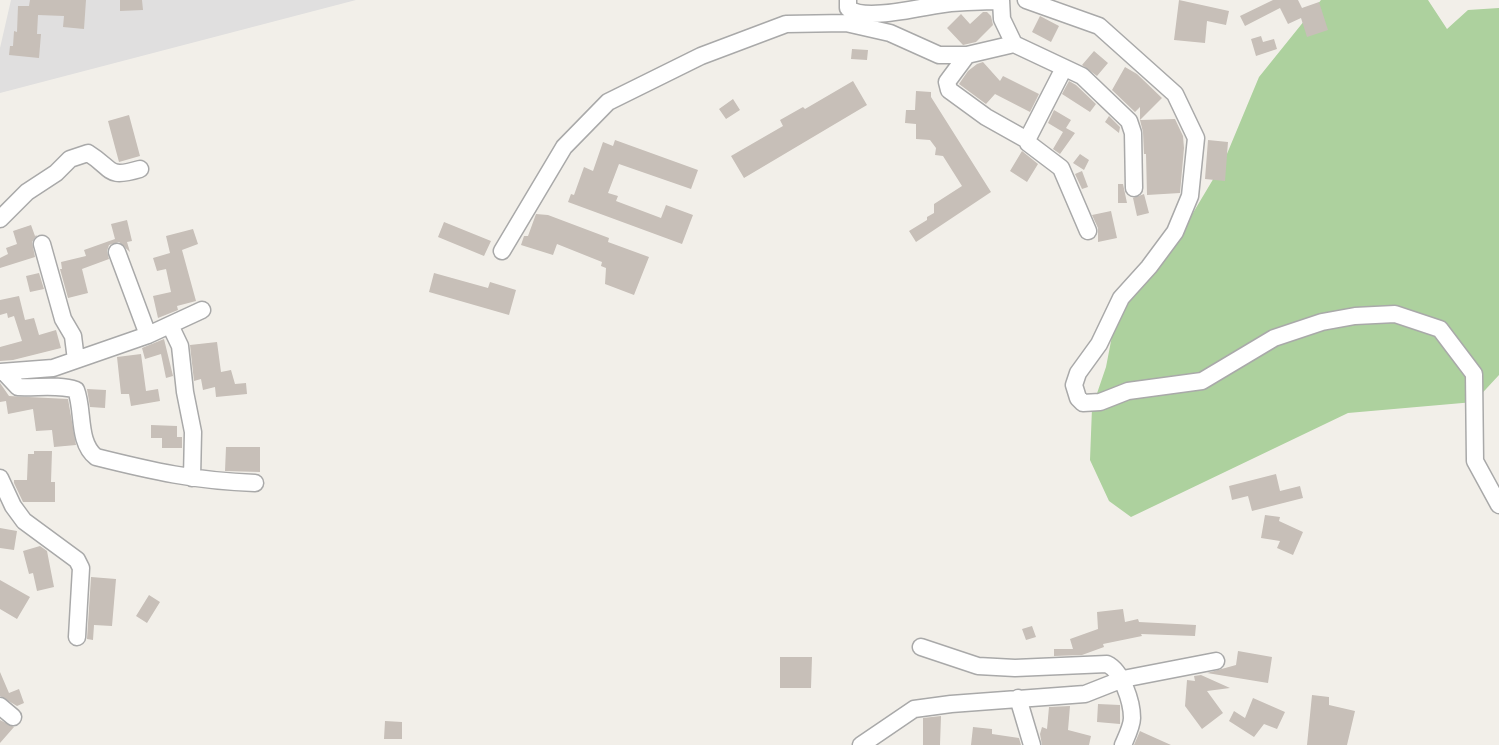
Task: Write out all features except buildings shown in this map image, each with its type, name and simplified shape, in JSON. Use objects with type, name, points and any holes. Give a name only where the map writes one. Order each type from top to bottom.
[{"type":"street","points":[[848,0],[848,8],[852,12],[883,14],[949,3],[1001,0],[1002,19],[1014,44],[1082,76],[1129,121],[1133,133],[1134,188]]},
{"type":"street","points":[[1026,0],[1099,26],[1174,94],[1196,138],[1190,196],[1175,232],[1121,298],[1099,344],[1078,373],[1074,385],[1078,398],[1083,403],[1100,402],[1128,391],[1202,381],[1274,338],[1322,322],[1355,316],[1395,314],[1440,329],[1474,374],[1475,461],[1499,505]]},
{"type":"street","points":[[502,251],[564,147],[608,102],[701,56],[786,24],[846,23],[890,33],[939,55],[967,55],[1014,44]]},
{"type":"street","points":[[967,55],[947,82],[949,90],[955,97],[986,117],[1027,140],[1061,168],[1088,230]]},
{"type":"street","points":[[1027,140],[1064,68]]},
{"type":"street","points":[[0,219],[27,192],[56,173],[70,159],[88,153],[112,173],[122,174],[140,169]]},
{"type":"street","points":[[42,244],[63,319],[73,336],[76,360]]},
{"type":"street","points":[[117,252],[148,335]]},
{"type":"street","points":[[2,372],[53,368],[148,335],[202,310]]},
{"type":"street","points":[[170,325],[180,346],[193,432],[192,478]]},
{"type":"street","points":[[2,372],[18,387],[67,387],[76,390],[80,399],[85,441],[89,451],[96,457],[192,478],[254,483]]},
{"type":"street","points":[[0,478],[13,506],[24,521],[77,560],[81,568],[77,638]]},
{"type":"street","points":[[921,647],[978,666],[1015,668],[1107,664],[1115,668],[1123,679],[1132,719],[1123,745]]},
{"type":"street","points":[[861,745],[914,709],[1085,694],[1123,679],[1216,661]]},
{"type":"street","points":[[1018,698],[1032,745]]},
{"type":"shaded area","points":[[11,0],[356,0],[0,93],[0,48]]},
{"type":"green space","points":[[1321,0],[1428,0],[1447,29],[1468,10],[1499,8],[1499,375],[1474,402],[1348,413],[1131,517],[1109,501],[1090,460],[1092,408],[1106,367],[1118,305],[1178,238],[1224,161],[1259,77]]}]
